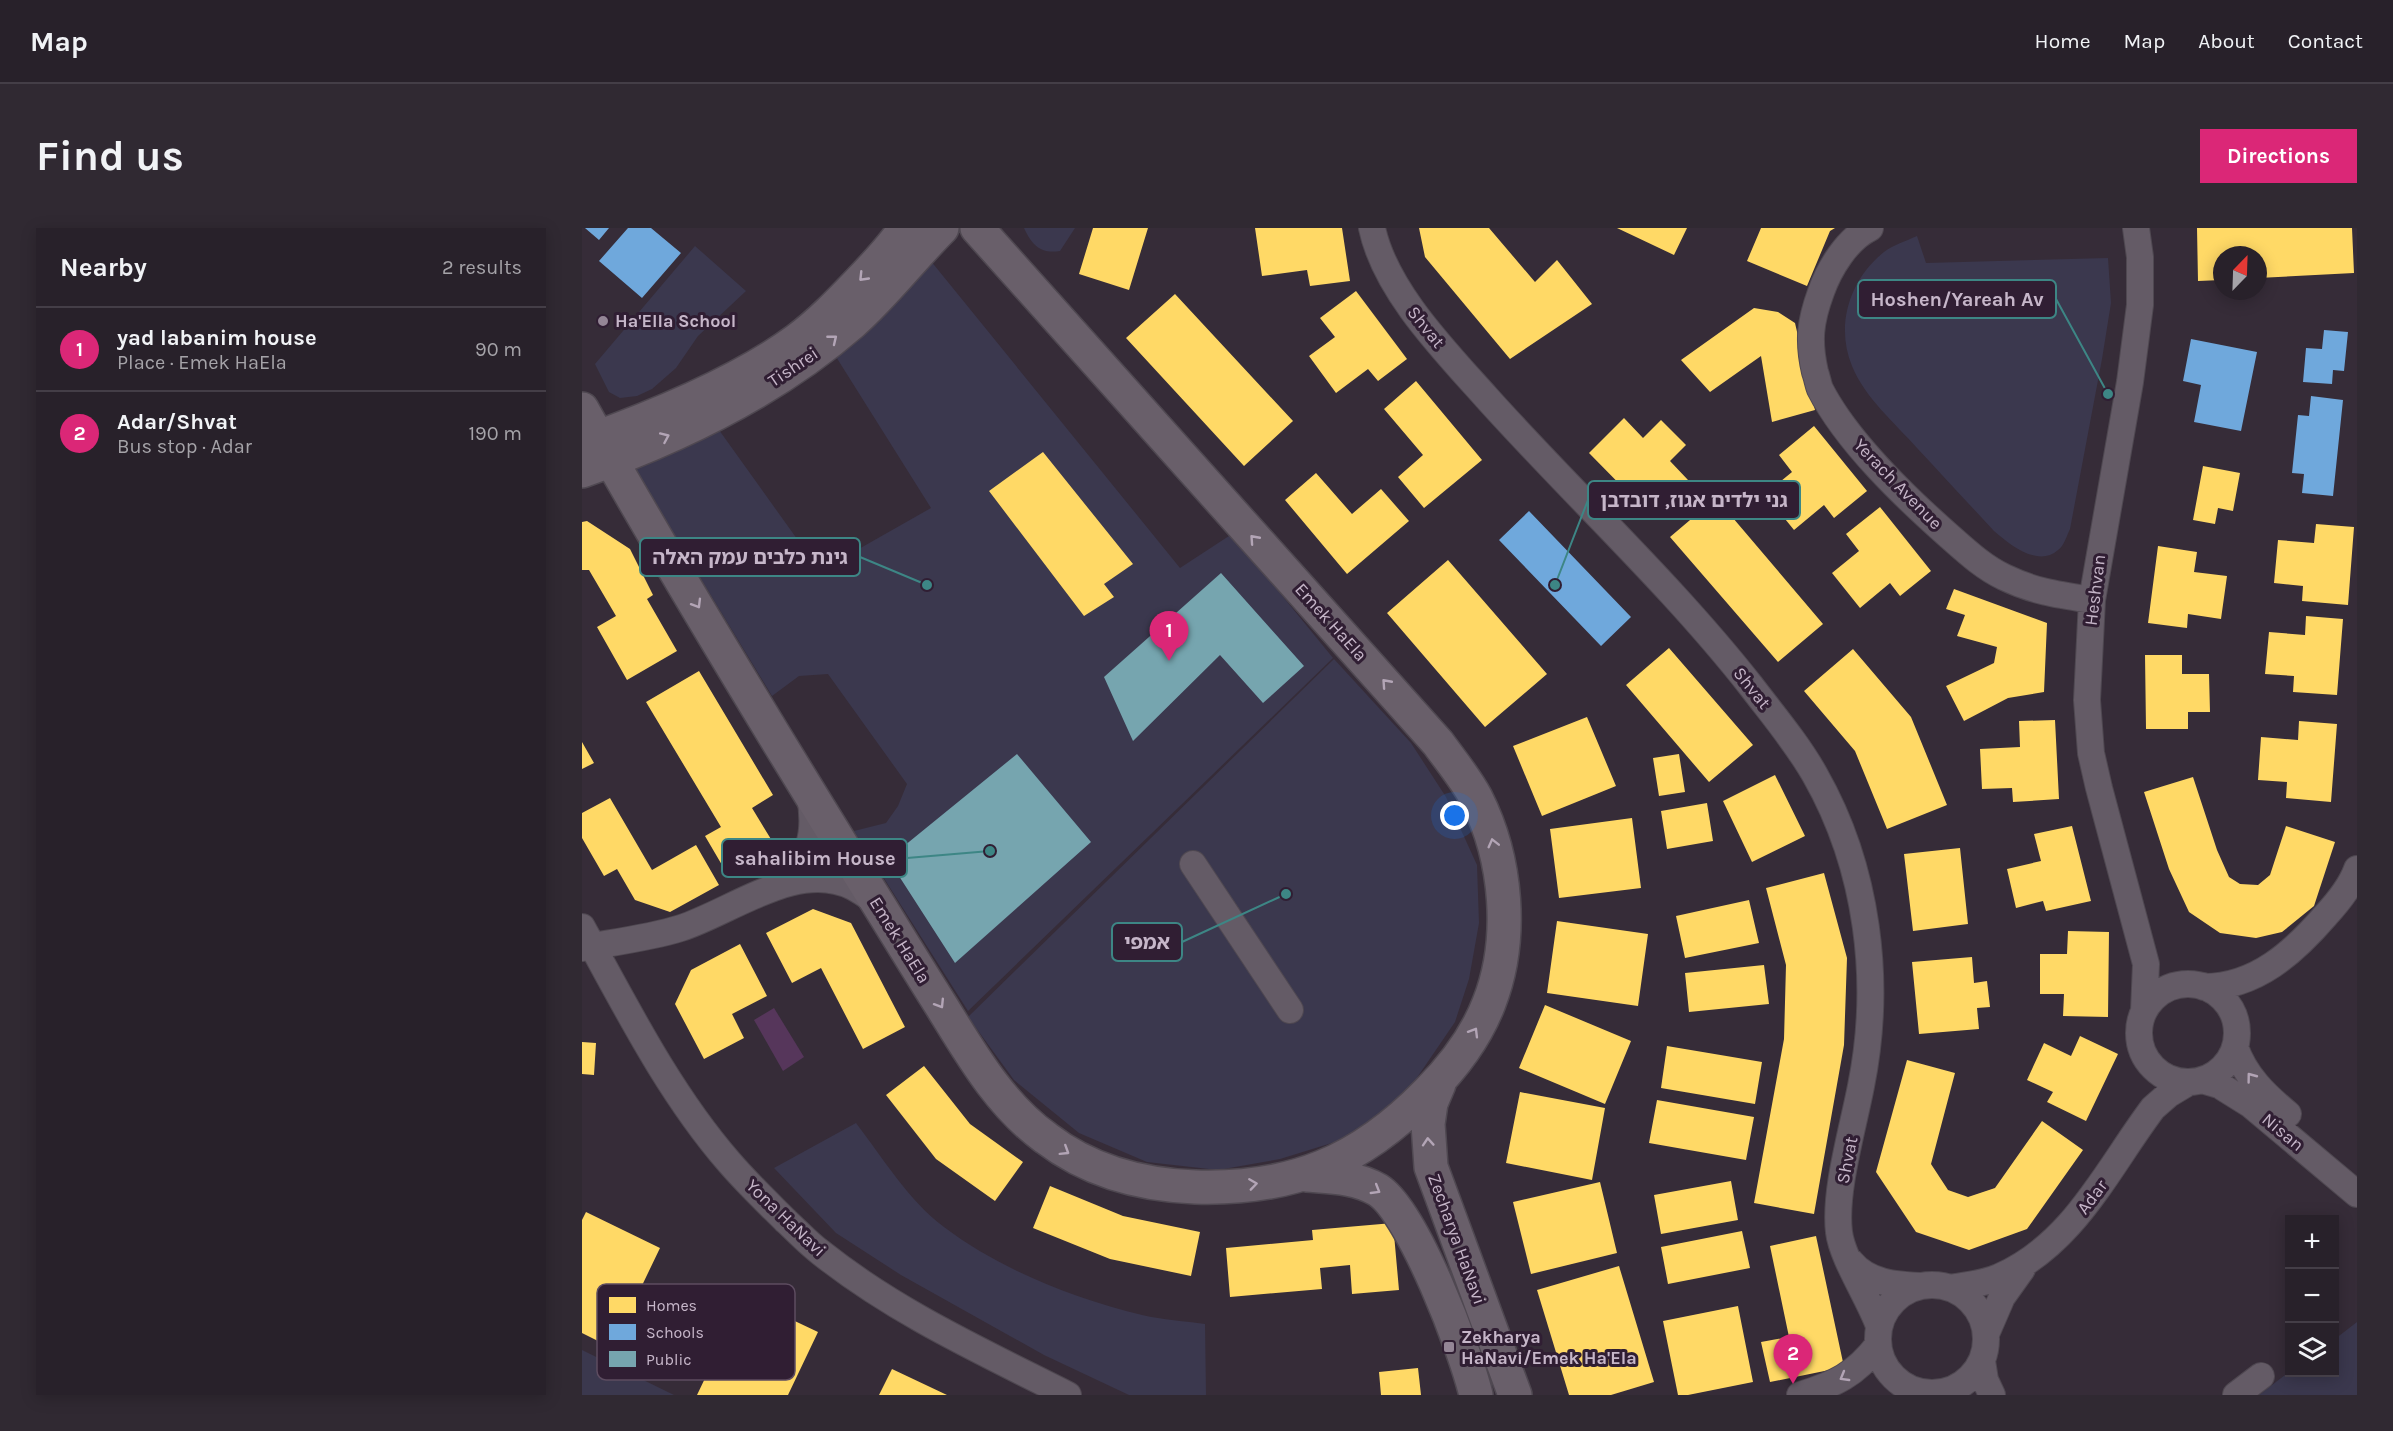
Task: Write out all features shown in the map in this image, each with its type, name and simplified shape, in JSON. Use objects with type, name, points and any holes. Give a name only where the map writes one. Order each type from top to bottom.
[{"type":"street","name":"Tishrei","points":[[591,458],[796,341],[820,322],[905,228]]},
{"type":"street","name":"Tishrei","points":[[591,458],[741,402],[828,344],[889,287],[942,228]]},
{"type":"street","name":"Emek HaEla","points":[[976,228],[1204,484],[1401,700],[1455,765],[1476,799],[1491,833],[1499,868],[1504,908],[1499,973],[1478,1028],[1441,1080]]},
{"type":"street","name":"Shvat","points":[[1372,228],[1397,292],[1454,361],[1530,446],[1689,612],[1736,668],[1790,736],[1837,817],[1862,902],[1869,951],[1871,1006],[1870,1042],[1840,1194],[1838,1227],[1846,1254],[1872,1305],[1879,1335]]},
{"type":"street","name":"Yerach Avenue","points":[[1870,228],[1863,231],[1838,257],[1824,282],[1812,316],[1810,348],[1819,388],[1858,446],[1926,516],[1974,558],[2002,576],[2039,592],[2092,600]]},
{"type":"street","name":"Heshvan","points":[[2136,228],[2140,305],[2130,382],[2092,600],[2087,700],[2091,753],[2105,814],[2146,964],[2144,1011]]},
{"type":"street","name":"Emek HaEla","points":[[582,409],[591,458],[628,490],[810,794],[985,1074],[1025,1122],[1079,1160],[1107,1172],[1140,1181],[1178,1186],[1214,1187],[1248,1185],[1299,1175]]},
{"type":"street","points":[[778,885],[792,874],[804,858],[812,837],[814,819],[810,794]]},
{"type":"street","points":[[1193,864],[1290,1010]]},
{"type":"street","points":[[2269,968],[2246,1004],[2234,1053],[2223,1068],[2196,1081],[2175,1081],[2164,1076],[2147,1060],[2139,1039],[2141,1022],[2144,1011],[2159,994],[2168,989],[2194,986],[2222,987],[2242,981],[2269,968],[2301,944],[2340,899],[2357,869]]},
{"type":"street","points":[[586,940],[645,937],[681,928],[778,885],[798,880],[834,880],[853,887],[878,903]]},
{"type":"street","name":"Yona HaNavi","points":[[586,940],[654,1054],[690,1109],[729,1162],[787,1222],[819,1252],[926,1324],[1068,1395]]},
{"type":"street","name":"Heshvan","points":[[2142,948],[2155,964],[2194,986]]},
{"type":"street","points":[[2194,986],[2214,992],[2230,1007],[2236,1038]]},
{"type":"street","name":"Nisan","points":[[2236,1038],[2240,1061],[2250,1077],[2267,1095],[2357,1172]]},
{"type":"street","name":"Adar","points":[[2142,1123],[2148,1094],[2147,1060]]},
{"type":"street","points":[[1299,1175],[1325,1168],[1383,1134],[1441,1080]]},
{"type":"street","name":"Zecharya HaNavi","points":[[1441,1080],[1431,1103],[1428,1124],[1431,1167],[1515,1395]]},
{"type":"street","name":"Nisan","points":[[2196,1081],[2219,1085],[2251,1105],[2357,1194]]},
{"type":"street","name":"Adar","points":[[1950,1288],[1999,1278],[2030,1259],[2081,1214],[2153,1108],[2169,1094],[2196,1081]]},
{"type":"street","name":"Zecharya HaNavi","points":[[1299,1175],[1361,1182],[1391,1201],[1403,1218],[1438,1291],[1465,1356],[1476,1395]]},
{"type":"street","points":[[1846,1254],[1854,1265],[1878,1280],[1892,1284],[1935,1285],[1961,1293],[1978,1310],[1986,1334],[1983,1360],[1985,1380],[1992,1395]]},
{"type":"street","name":"Adar","points":[[1986,1334],[2002,1297],[2030,1259]]},
{"type":"street","points":[[1800,1395],[1841,1380],[1861,1365],[1879,1335],[1884,1314],[1895,1300],[1921,1286]]},
{"type":"street","points":[[1879,1335],[1887,1369],[1900,1382],[1935,1393]]},
{"type":"street","points":[[1892,1395],[1935,1393],[1965,1382],[1983,1360]]},
{"type":"street","points":[[2236,1395],[2261,1376]]},
{"type":"shaded area","points":[[1024,228],[1075,228],[1060,251],[1053,252],[1042,250],[1034,244]]},
{"type":"shaded area","points":[[1917,236],[1926,263],[2108,258],[2111,303],[2070,529],[2062,546],[2050,555],[2033,555],[2024,552],[1994,531],[1881,410],[1865,389],[1852,366],[1845,335],[1846,319],[1854,289],[1862,275],[1884,252]]},
{"type":"shaded area","points":[[695,246],[746,291],[698,336],[676,368],[652,389],[637,396],[620,398],[609,392],[595,364]]},
{"type":"shaded area","points":[[926,255],[1180,568],[1232,534],[1333,658],[968,1011],[854,831],[886,823],[898,806],[907,784],[828,674],[799,676],[772,696],[625,454],[714,423],[820,571],[931,508],[828,344]]},
{"type":"shaded area","points":[[1334,659],[1411,743],[1446,797],[1477,865],[1479,923],[1469,979],[1455,1022],[1414,1082],[1376,1119],[1335,1142],[1280,1159],[1218,1170],[1147,1162],[1079,1133],[1014,1080],[968,1017]]},
{"type":"shaded area","points":[[774,1008],[804,1057],[783,1071],[754,1020]]},
{"type":"shaded area","points":[[856,1123],[897,1178],[931,1216],[989,1256],[1038,1281],[1090,1300],[1150,1317],[1205,1324],[1206,1395],[1129,1395],[1044,1355],[901,1275],[836,1233],[774,1168]]},
{"type":"shaded area","points":[[2357,1322],[2357,1395],[2259,1395],[2285,1375],[2285,1377],[2339,1377],[2339,1336]]},
{"type":"shaded area","points":[[582,1350],[597,1357],[597,1380],[643,1380],[674,1395],[582,1395]]},
{"type":"building: Homes","points":[[1093,228],[1148,228],[1129,290],[1079,274]]},
{"type":"building: Homes","points":[[1255,228],[1342,228],[1350,281],[1310,286],[1307,270],[1262,276]]},
{"type":"building: Homes","points":[[1419,228],[1489,228],[1535,282],[1557,260],[1592,304],[1510,359],[1425,257]]},
{"type":"building: Homes","points":[[1617,228],[1687,228],[1674,255]]},
{"type":"building: Homes","points":[[1761,228],[1835,228],[1830,231],[1807,286],[1747,261]]},
{"type":"building: Homes","points":[[2197,228],[2352,228],[2354,273],[2267,278],[2267,246],[2213,246],[2213,280],[2198,281]]},
{"type":"building: Homes","points":[[1356,291],[1407,359],[1378,381],[1368,369],[1336,393],[1309,356],[1335,337],[1320,318]]},
{"type":"building: Homes","points":[[1175,294],[1293,421],[1244,466],[1126,338]]},
{"type":"building: Homes","points":[[1754,308],[1778,312],[1795,323],[1815,410],[1772,422],[1761,356],[1710,392],[1681,360]]},
{"type":"building: Homes","points":[[1416,381],[1482,460],[1424,508],[1398,477],[1423,455],[1384,409]]},
{"type":"building: Homes","points":[[1624,418],[1643,438],[1661,420],[1686,445],[1670,461],[1688,480],[1651,516],[1589,453]]},
{"type":"building: Homes","points":[[1814,426],[1867,491],[1834,518],[1824,505],[1794,530],[1765,494],[1792,472],[1779,455]]},
{"type":"building: Homes","points":[[1043,452],[1133,564],[1104,584],[1114,597],[1084,616],[989,491]]},
{"type":"building: Homes","points":[[2203,466],[2240,473],[2233,511],[2218,508],[2215,524],[2193,520]]},
{"type":"building: Homes","points":[[1316,473],[1352,514],[1381,489],[1409,521],[1347,574],[1285,500]]},
{"type":"building: Homes","points":[[1716,498],[1823,624],[1778,662],[1670,537]]},
{"type":"building: Homes","points":[[1880,507],[1931,571],[1900,596],[1890,583],[1860,608],[1832,573],[1859,551],[1846,534]]},
{"type":"building: Homes","points":[[587,521],[630,549],[653,595],[647,599],[677,651],[627,680],[597,627],[616,616],[589,570],[582,570],[582,522]]},
{"type":"building: Homes","points":[[2316,524],[2354,527],[2348,605],[2302,601],[2303,586],[2274,583],[2278,540],[2314,543]]},
{"type":"building: Homes","points":[[2158,546],[2197,552],[2194,572],[2227,576],[2221,619],[2188,614],[2187,628],[2148,623]]},
{"type":"building: Homes","points":[[1448,560],[1547,674],[1485,727],[1387,613]]},
{"type":"building: Homes","points":[[1954,589],[2047,623],[2044,692],[2008,698],[1964,721],[1946,686],[1994,663],[1997,647],[1957,636],[1965,615],[1946,609]]},
{"type":"building: Homes","points":[[2306,616],[2343,619],[2337,695],[2293,692],[2294,676],[2265,674],[2269,632],[2305,635]]},
{"type":"building: Homes","points":[[1669,648],[1753,745],[1709,782],[1626,685]]},
{"type":"building: Homes","points":[[1853,649],[1911,717],[1947,805],[1887,829],[1855,751],[1804,691]]},
{"type":"building: Homes","points":[[2145,655],[2182,655],[2182,674],[2209,674],[2210,712],[2188,712],[2188,729],[2146,729]]},
{"type":"building: Homes","points":[[699,671],[773,795],[752,808],[777,849],[729,877],[705,836],[721,827],[646,702]]},
{"type":"building: Homes","points":[[1587,717],[1616,786],[1542,816],[1513,746]]},
{"type":"building: Homes","points":[[2055,720],[2059,799],[2013,802],[2012,788],[1982,789],[1980,749],[2020,747],[2019,721]]},
{"type":"building: Homes","points":[[2299,721],[2337,724],[2331,802],[2286,798],[2287,782],[2258,780],[2261,737],[2298,740]]},
{"type":"building: Homes","points":[[582,742],[594,763],[582,769]]},
{"type":"building: Homes","points":[[1679,754],[1685,792],[1659,796],[1653,758]]},
{"type":"building: Homes","points":[[1775,775],[1805,836],[1752,862],[1723,801]]},
{"type":"building: Homes","points":[[2193,777],[2217,850],[2229,877],[2240,884],[2258,885],[2270,875],[2286,826],[2335,842],[2314,906],[2282,932],[2256,938],[2220,933],[2189,912],[2169,869],[2144,792]]},
{"type":"building: Homes","points":[[610,798],[652,870],[696,845],[719,885],[670,912],[635,900],[617,869],[604,876],[582,838],[582,813]]},
{"type":"building: Homes","points":[[1707,803],[1713,841],[1667,849],[1661,811]]},
{"type":"building: Homes","points":[[1632,818],[1641,888],[1559,898],[1550,829]]},
{"type":"building: Homes","points":[[2072,826],[2091,901],[2046,911],[2043,901],[2016,908],[2007,869],[2041,861],[2034,834]]},
{"type":"building: Homes","points":[[1960,848],[1968,924],[1913,931],[1904,854]]},
{"type":"building: Homes","points":[[1824,873],[1847,958],[1844,1045],[1814,1214],[1754,1203],[1784,1039],[1786,965],[1766,888]]},
{"type":"building: Homes","points":[[1749,900],[1759,943],[1685,958],[1676,916]]},
{"type":"building: Homes","points":[[813,909],[851,923],[905,1027],[863,1049],[821,968],[792,983],[766,933]]},
{"type":"building: Homes","points":[[1557,921],[1648,934],[1638,1006],[1547,993]]},
{"type":"building: Homes","points":[[2068,931],[2109,932],[2108,1017],[2063,1016],[2064,994],[2040,994],[2040,954],[2067,954]]},
{"type":"building: Homes","points":[[740,944],[767,996],[732,1014],[744,1038],[704,1059],[675,1004],[691,970]]},
{"type":"building: Homes","points":[[1972,957],[1974,983],[1987,981],[1990,1007],[1977,1008],[1979,1029],[1919,1034],[1912,962]]},
{"type":"building: Homes","points":[[1764,965],[1769,1004],[1689,1012],[1685,973]]},
{"type":"building: Homes","points":[[1545,1005],[1631,1041],[1605,1104],[1519,1068]]},
{"type":"building: Homes","points":[[2080,1036],[2118,1054],[2086,1121],[2047,1102],[2053,1092],[2027,1080],[2044,1043],[2071,1056]]},
{"type":"building: Homes","points":[[582,1042],[596,1043],[594,1075],[582,1074]]},
{"type":"building: Homes","points":[[1667,1046],[1762,1062],[1755,1104],[1661,1088]]},
{"type":"building: Homes","points":[[1907,1060],[1955,1073],[1931,1164],[1948,1190],[1968,1197],[1995,1188],[2042,1121],[2083,1150],[2027,1229],[1969,1250],[1916,1232],[1876,1172]]},
{"type":"building: Homes","points":[[924,1066],[970,1124],[1023,1162],[995,1201],[936,1159],[886,1095]]},
{"type":"building: Homes","points":[[1520,1092],[1605,1108],[1592,1180],[1506,1163]]},
{"type":"building: Homes","points":[[1657,1100],[1754,1117],[1746,1160],[1649,1143]]},
{"type":"building: Homes","points":[[1731,1181],[1738,1220],[1661,1234],[1654,1195]]},
{"type":"building: Homes","points":[[1600,1182],[1617,1253],[1531,1274],[1513,1202]]},
{"type":"building: Homes","points":[[1050,1186],[1123,1216],[1200,1232],[1191,1276],[1110,1259],[1033,1228]]},
{"type":"building: Homes","points":[[586,1212],[660,1248],[643,1284],[597,1284],[597,1340],[582,1333],[582,1220]]},
{"type":"building: Homes","points":[[1393,1223],[1399,1290],[1352,1294],[1350,1265],[1320,1268],[1322,1289],[1230,1297],[1226,1248],[1313,1240],[1312,1230]]},
{"type":"building: Homes","points":[[1742,1231],[1750,1268],[1668,1284],[1661,1247]]},
{"type":"building: Homes","points":[[1816,1236],[1844,1367],[1770,1382],[1761,1342],[1789,1337],[1770,1246]]},
{"type":"building: Homes","points":[[1619,1266],[1654,1382],[1611,1395],[1569,1395],[1537,1290]]},
{"type":"building: Homes","points":[[1738,1306],[1753,1382],[1678,1395],[1663,1321]]},
{"type":"building: Homes","points":[[795,1321],[818,1332],[788,1395],[697,1395],[704,1380],[795,1380]]},
{"type":"building: Homes","points":[[1418,1368],[1421,1395],[1381,1395],[1379,1372]]},
{"type":"building: Homes","points":[[892,1369],[947,1395],[879,1395]]},
{"type":"building: Schools","points":[[585,228],[609,228],[599,240]]},
{"type":"building: Schools","points":[[628,228],[651,228],[681,253],[642,298],[599,261]]},
{"type":"building: Schools","points":[[2324,330],[2348,332],[2344,371],[2333,370],[2332,384],[2303,382],[2306,348],[2322,349]]},
{"type":"building: Schools","points":[[2191,339],[2257,352],[2241,431],[2194,422],[2201,385],[2183,381]]},
{"type":"building: Schools","points":[[2311,396],[2343,400],[2333,496],[2302,493],[2304,474],[2292,473],[2298,415],[2309,416]]},
{"type":"building: Schools","points":[[1529,511],[1631,617],[1601,646],[1499,540]]},
{"type":"building: Public","points":[[1221,573],[1304,666],[1263,703],[1220,655],[1133,741],[1104,677]]},
{"type":"building: Public","points":[[1017,754],[1091,842],[955,963],[888,859]]},
{"type":"place","name":"Ha'Ella School","points":[[603,321]]},
{"type":"place","name":"Hoshen/Yareah Av","points":[[2108,394]]},
{"type":"place","name":"גינת כלבים עמק האלה","points":[[927,585]]},
{"type":"place","name":"גני ילדים אגוז, דובדבן","points":[[1555,585]]},
{"type":"place","name":"yad labanim house","points":[[1169,661]]},
{"type":"place","name":"sahalibim House","points":[[990,851]]},
{"type":"place","name":"אמפי","points":[[1286,894]]},
{"type":"place","name":"Zekharya HaNavi/Emek Ha'Ela","points":[[1449,1347]]},
{"type":"place","name":"Adar/Shvat","points":[[1793,1384]]}]
